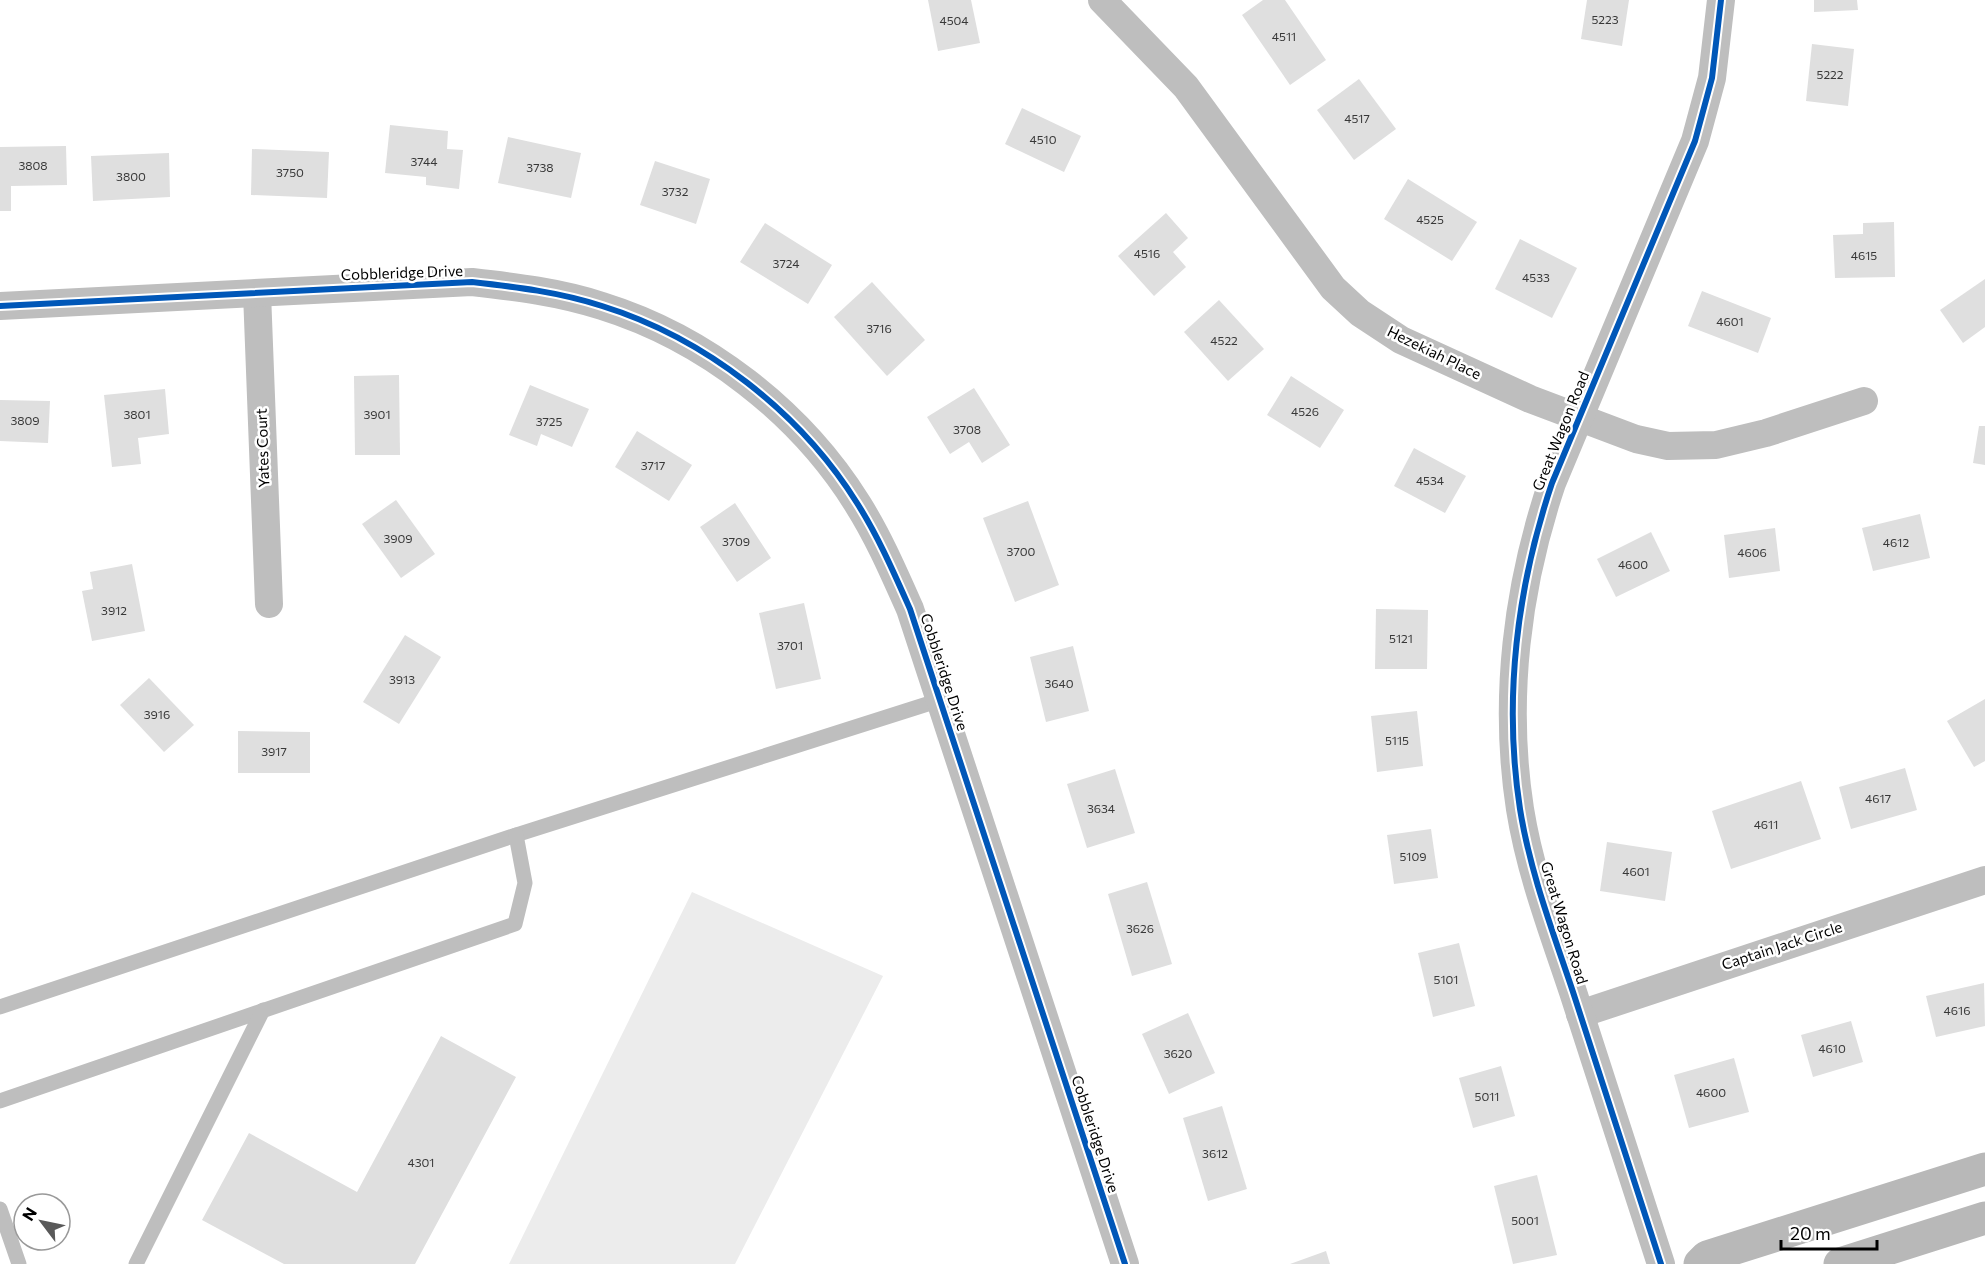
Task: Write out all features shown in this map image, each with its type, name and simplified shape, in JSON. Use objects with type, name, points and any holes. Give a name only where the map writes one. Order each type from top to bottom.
[{"type":"street","name":"Hezekiah Place","points":[[1102,0],[1186,87],[1333,288],[1360,313],[1401,340],[1530,399],[1636,439],[1691,447],[1716,445],[1766,433],[1864,401]]},
{"type":"street","name":"Great Wagon Road","points":[[1661,1264],[1536,881],[1520,810],[1513,736],[1514,669],[1523,592],[1543,510],[1579,417],[1695,141],[1712,78],[1721,0]]},
{"type":"street","name":"Cobbleridge Drive","points":[[0,306],[449,283],[538,290],[602,306],[656,327],[715,360],[742,379],[793,423],[856,501],[872,527],[910,609],[1125,1264]]},
{"type":"street","name":"Yates Court","points":[[257,292],[269,604]]},
{"type":"street","name":"Captain Jack Circle","points":[[1580,1014],[1985,880]]},
{"type":"street","points":[[1700,1264],[1707,1257],[1985,1169]]},
{"type":"street","points":[[1840,1264],[1985,1218]]},
{"type":"lane","points":[[0,1007],[516,835],[940,700]]},
{"type":"lane","points":[[0,1101],[515,924],[525,883],[516,835]]},
{"type":"lane","points":[[136,1264],[263,1010]]},
{"type":"lane","points":[[0,1209],[19,1264]]},
{"type":"shaded area","points":[[692,892],[883,976],[735,1264],[509,1264]]},
{"type":"building","points":[[928,0],[971,0],[980,43],[938,51]]},
{"type":"building","points":[[1263,0],[1285,0],[1326,60],[1290,85],[1242,15]]},
{"type":"building","points":[[1587,0],[1629,0],[1622,46],[1581,39]]},
{"type":"building","points":[[1814,0],[1857,0],[1858,10],[1814,12]]},
{"type":"building","points":[[1812,44],[1854,49],[1848,106],[1806,101]]},
{"type":"building","points":[[1359,79],[1396,129],[1354,160],[1317,110]]},
{"type":"building","points":[[1022,108],[1081,136],[1064,172],[1005,144]]},
{"type":"building","points":[[390,125],[448,131],[447,149],[463,150],[459,189],[426,185],[426,177],[385,173]]},
{"type":"building","points":[[508,137],[581,153],[571,198],[498,183]]},
{"type":"building","points":[[66,146],[67,185],[11,186],[11,211],[0,211],[0,147]]},
{"type":"building","points":[[252,149],[329,152],[327,198],[251,195]]},
{"type":"building","points":[[169,153],[170,197],[93,201],[91,156]]},
{"type":"building","points":[[655,161],[710,179],[696,224],[640,205]]},
{"type":"building","points":[[1408,179],[1477,222],[1452,261],[1384,219]]},
{"type":"building","points":[[1166,213],[1188,238],[1173,252],[1186,267],[1154,296],[1118,256]]},
{"type":"building","points":[[1894,222],[1895,277],[1835,278],[1833,235],[1863,234],[1863,223]]},
{"type":"building","points":[[765,223],[832,265],[808,304],[740,262]]},
{"type":"building","points":[[1520,239],[1577,268],[1552,318],[1495,289]]},
{"type":"building","points":[[1985,279],[1985,327],[1963,343],[1940,310]]},
{"type":"building","points":[[872,282],[925,340],[887,376],[834,317]]},
{"type":"building","points":[[1702,291],[1771,318],[1758,353],[1688,326]]},
{"type":"building","points":[[1219,300],[1264,349],[1228,381],[1184,332]]},
{"type":"building","points":[[399,375],[400,455],[355,455],[354,376]]},
{"type":"building","points":[[1291,376],[1344,410],[1320,448],[1267,415]]},
{"type":"building","points":[[530,385],[589,409],[572,447],[541,434],[537,446],[509,435]]},
{"type":"building","points":[[974,388],[1010,445],[982,463],[969,442],[950,454],[927,417]]},
{"type":"building","points":[[165,389],[169,434],[138,438],[141,464],[112,467],[104,395]]},
{"type":"building","points":[[0,400],[50,401],[48,443],[0,441]]},
{"type":"building","points":[[1979,426],[1985,426],[1985,465],[1973,463]]},
{"type":"building","points":[[637,431],[692,465],[669,501],[615,467]]},
{"type":"building","points":[[1414,448],[1466,476],[1445,513],[1394,486]]},
{"type":"building","points":[[396,500],[435,554],[401,578],[362,524]]},
{"type":"building","points":[[1028,501],[1059,585],[1015,602],[983,518]]},
{"type":"building","points":[[735,503],[771,558],[737,582],[700,527]]},
{"type":"building","points":[[1920,514],[1930,558],[1873,571],[1862,528]]},
{"type":"building","points":[[1775,528],[1780,571],[1729,578],[1724,535]]},
{"type":"building","points":[[1651,532],[1670,571],[1616,597],[1597,559]]},
{"type":"building","points":[[132,564],[145,631],[92,641],[82,591],[93,589],[90,572]]},
{"type":"building","points":[[804,603],[821,679],[776,689],[759,613]]},
{"type":"building","points":[[1376,609],[1428,610],[1427,669],[1375,669]]},
{"type":"building","points":[[405,635],[441,657],[399,724],[363,702]]},
{"type":"building","points":[[1073,646],[1089,711],[1046,722],[1030,657]]},
{"type":"building","points":[[149,678],[194,725],[164,752],[120,705]]},
{"type":"building","points":[[1985,699],[1985,761],[1974,767],[1947,721]]},
{"type":"building","points":[[1417,711],[1423,766],[1377,772],[1371,716]]},
{"type":"building","points":[[238,731],[310,732],[310,773],[238,773]]},
{"type":"building","points":[[1905,768],[1917,810],[1851,829],[1839,787]]},
{"type":"building","points":[[1115,769],[1135,833],[1087,848],[1067,784]]},
{"type":"building","points":[[1801,781],[1821,839],[1731,869],[1712,811]]},
{"type":"building","points":[[1431,829],[1438,878],[1394,884],[1387,835]]},
{"type":"building","points":[[1607,842],[1672,852],[1665,901],[1600,891]]},
{"type":"building","points":[[1147,882],[1172,964],[1132,976],[1108,894]]},
{"type":"building","points":[[1459,943],[1475,1006],[1433,1017],[1418,953]]},
{"type":"building","points":[[1984,983],[1985,1026],[1936,1037],[1926,996]]},
{"type":"building","points":[[1188,1013],[1215,1073],[1169,1094],[1142,1034]]},
{"type":"building","points":[[1851,1021],[1863,1062],[1813,1077],[1801,1035]]},
{"type":"building","points":[[441,1036],[516,1077],[415,1264],[284,1264],[202,1220],[249,1133],[357,1192]]},
{"type":"building","points":[[1734,1058],[1749,1112],[1689,1128],[1674,1075]]},
{"type":"building","points":[[1501,1066],[1515,1116],[1473,1128],[1459,1078]]},
{"type":"building","points":[[1222,1106],[1247,1189],[1208,1201],[1183,1118]]},
{"type":"building","points":[[1537,1175],[1557,1255],[1513,1264],[1494,1186]]},
{"type":"building","points":[[1326,1251],[1330,1264],[1290,1264]]},
{"type":"cycle path","points":[[1661,1264],[1530,856],[1520,809],[1515,768],[1513,685],[1522,603],[1540,522],[1552,483],[1695,141],[1712,78],[1721,0]]},
{"type":"cycle path","points":[[0,306],[472,282],[570,297],[602,306],[677,337],[713,358],[747,382],[808,438],[834,470],[865,516],[910,609],[1125,1264]]}]
